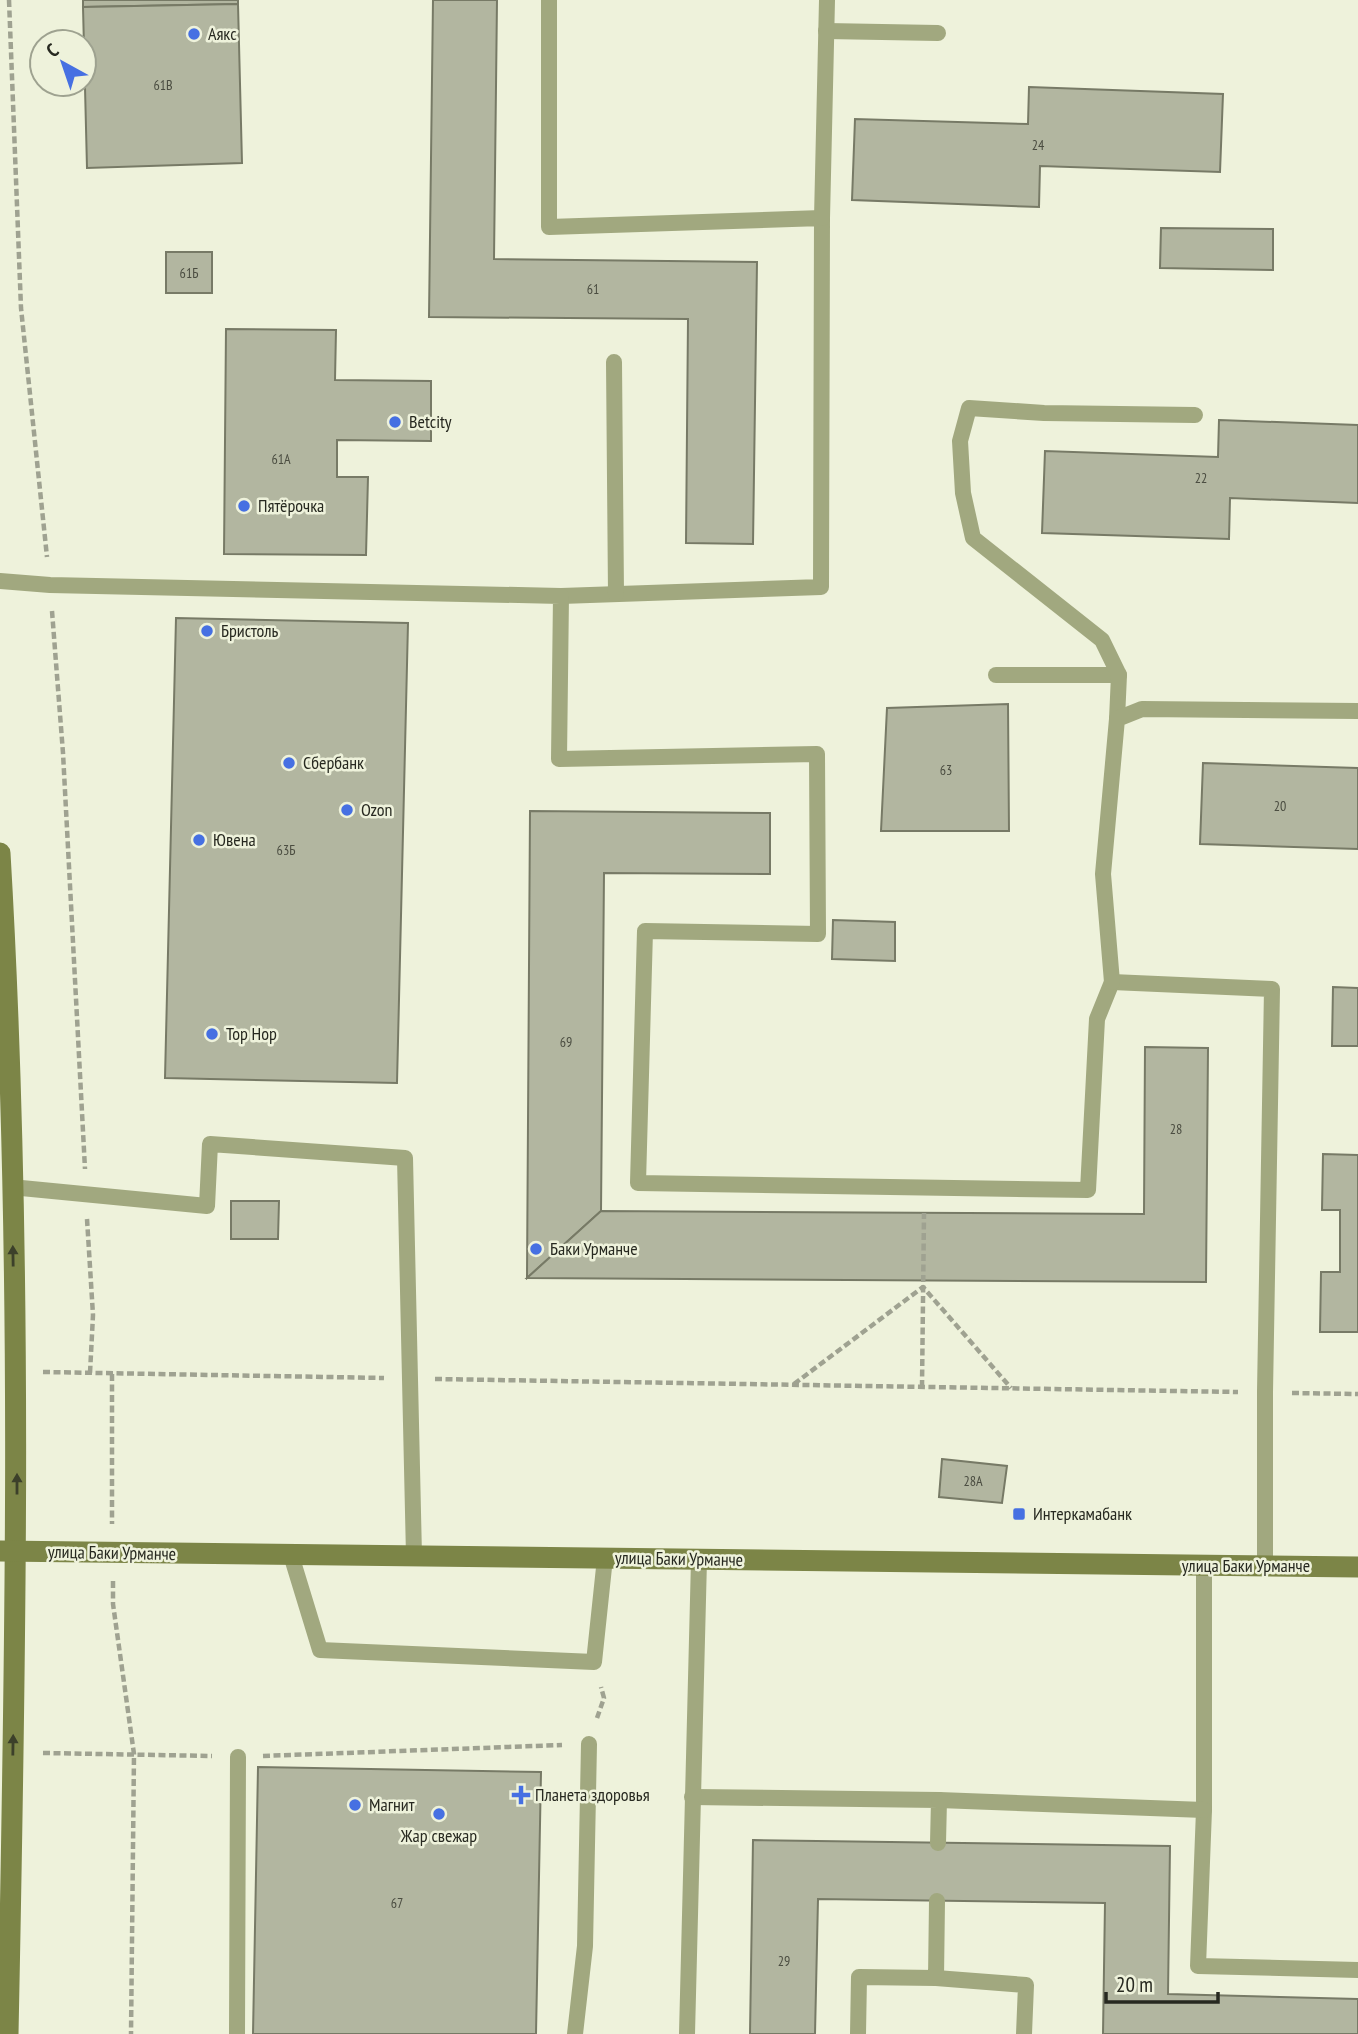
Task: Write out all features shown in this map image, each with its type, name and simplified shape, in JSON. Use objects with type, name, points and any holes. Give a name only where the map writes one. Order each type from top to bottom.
[{"type":"street","points":[[0,853],[16,1372],[8,1552],[12,1752],[8,2034]]},
{"type":"street","points":[[0,991],[7,1018]]},
{"type":"street","name":"улица Баки Урманче","points":[[8,1552],[1358,1567]]},
{"type":"street","points":[[0,2028],[9,1998]]},
{"type":"lane","points":[[549,0],[549,228],[822,218]]},
{"type":"lane","points":[[0,582],[50,586],[561,596],[821,587],[822,218],[827,0]]},
{"type":"lane","points":[[826,31],[938,33]]},
{"type":"lane","points":[[614,362],[616,594]]},
{"type":"lane","points":[[561,596],[559,759],[817,754],[818,934],[645,931],[638,1184],[1088,1190],[1097,1018],[1112,982],[1103,874],[1119,675],[1102,640],[973,538],[963,493],[960,441],[969,408],[1044,413],[1195,415]]},
{"type":"lane","points":[[996,675],[1119,675]]},
{"type":"lane","points":[[1117,719],[1142,709],[1358,710]]},
{"type":"lane","points":[[1112,982],[1272,989],[1265,1392],[1265,1566]]},
{"type":"lane","points":[[11,1186],[207,1206],[210,1144],[405,1158],[414,1556]]},
{"type":"lane","points":[[291,1555],[320,1650],[594,1662],[605,1558]]},
{"type":"lane","points":[[687,2034],[699,1560]]},
{"type":"lane","points":[[1204,1565],[1204,1811],[1198,1966],[1358,1970]]},
{"type":"lane","points":[[575,2034],[585,1946],[589,1744]]},
{"type":"lane","points":[[237,2034],[238,1757]]},
{"type":"lane","points":[[692,1797],[939,1800],[1204,1811]]},
{"type":"lane","points":[[938,1843],[939,1800]]},
{"type":"lane","points":[[936,1978],[937,1900]]},
{"type":"lane","points":[[858,2034],[859,1977],[936,1978],[1026,1985],[1024,2034]]},
{"type":"path","points":[[9,0],[21,307],[50,586],[63,753],[93,1315],[90,1373]]},
{"type":"path","points":[[922,1387],[924,1187]]},
{"type":"path","points":[[794,1385],[923,1287]]},
{"type":"path","points":[[923,1287],[1011,1388]]},
{"type":"path","points":[[16,1372],[1358,1394]]},
{"type":"path","points":[[112,1374],[113,1604],[134,1754],[131,2034]]},
{"type":"path","points":[[12,1752],[238,1757],[589,1744],[604,1698],[594,1662]]},
{"type":"building","points":[[83,0],[238,0],[238,4],[83,7]]},
{"type":"building","points":[[433,0],[497,0],[494,259],[757,262],[753,544],[686,543],[688,319],[429,317]]},
{"type":"building","points":[[238,4],[242,163],[87,168],[85,98],[98,98],[98,28],[84,28],[83,7]]},
{"type":"building","points":[[1029,87],[1223,94],[1220,172],[1040,166],[1039,207],[852,200],[855,119],[1028,124]]},
{"type":"building","points":[[1161,228],[1273,229],[1273,270],[1160,268]]},
{"type":"building","points":[[166,252],[212,252],[212,293],[166,293]]},
{"type":"building","points":[[226,329],[336,330],[335,380],[431,381],[431,441],[337,440],[337,477],[368,477],[366,555],[224,554]]},
{"type":"building","points":[[1219,420],[1358,425],[1358,503],[1230,498],[1229,539],[1042,533],[1045,451],[1218,457]]},
{"type":"building","points":[[176,618],[408,623],[397,1083],[165,1078]]},
{"type":"building","points":[[1008,704],[1009,831],[881,831],[887,708]]},
{"type":"building","points":[[1203,763],[1358,768],[1358,849],[1200,844]]},
{"type":"building","points":[[530,811],[770,813],[770,874],[604,873],[601,1211],[527,1278]]},
{"type":"building","points":[[833,920],[895,922],[895,961],[832,959]]},
{"type":"building","points":[[1333,987],[1358,988],[1358,1046],[1332,1046]]},
{"type":"building","points":[[1145,1047],[1208,1048],[1206,1282],[527,1278],[601,1211],[1144,1214]]},
{"type":"building","points":[[1323,1154],[1358,1155],[1358,1332],[1320,1332],[1321,1272],[1340,1272],[1340,1210],[1322,1210]]},
{"type":"building","points":[[231,1201],[279,1201],[278,1239],[231,1239]]},
{"type":"building","points":[[942,1459],[1007,1466],[1002,1503],[939,1497]]},
{"type":"building","points":[[258,1767],[541,1772],[536,2034],[253,2034]]},
{"type":"building","points":[[753,1840],[1170,1846],[1168,1994],[1358,1999],[1358,2034],[1103,2034],[1105,1903],[818,1899],[815,2034],[750,2034]]},
{"type":"place","name":"Аякс","points":[[194,34]]},
{"type":"place","name":"Betcity","points":[[395,422]]},
{"type":"place","name":"Пятёрочка","points":[[244,506]]},
{"type":"place","name":"Бристоль","points":[[207,631]]},
{"type":"place","name":"Сбербанк","points":[[289,763]]},
{"type":"place","name":"Ozon","points":[[347,810]]},
{"type":"place","name":"Ювена","points":[[199,840]]},
{"type":"place","name":"Top Hop","points":[[212,1034]]},
{"type":"place","name":"Баки Урманче","points":[[536,1249]]},
{"type":"place","name":"Интеркамабанк","points":[[1019,1514]]},
{"type":"place","name":"Планета здоровья","points":[[521,1795]]},
{"type":"place","name":"Магнит","points":[[355,1805]]},
{"type":"place","name":"Жар свежар","points":[[439,1814]]}]
